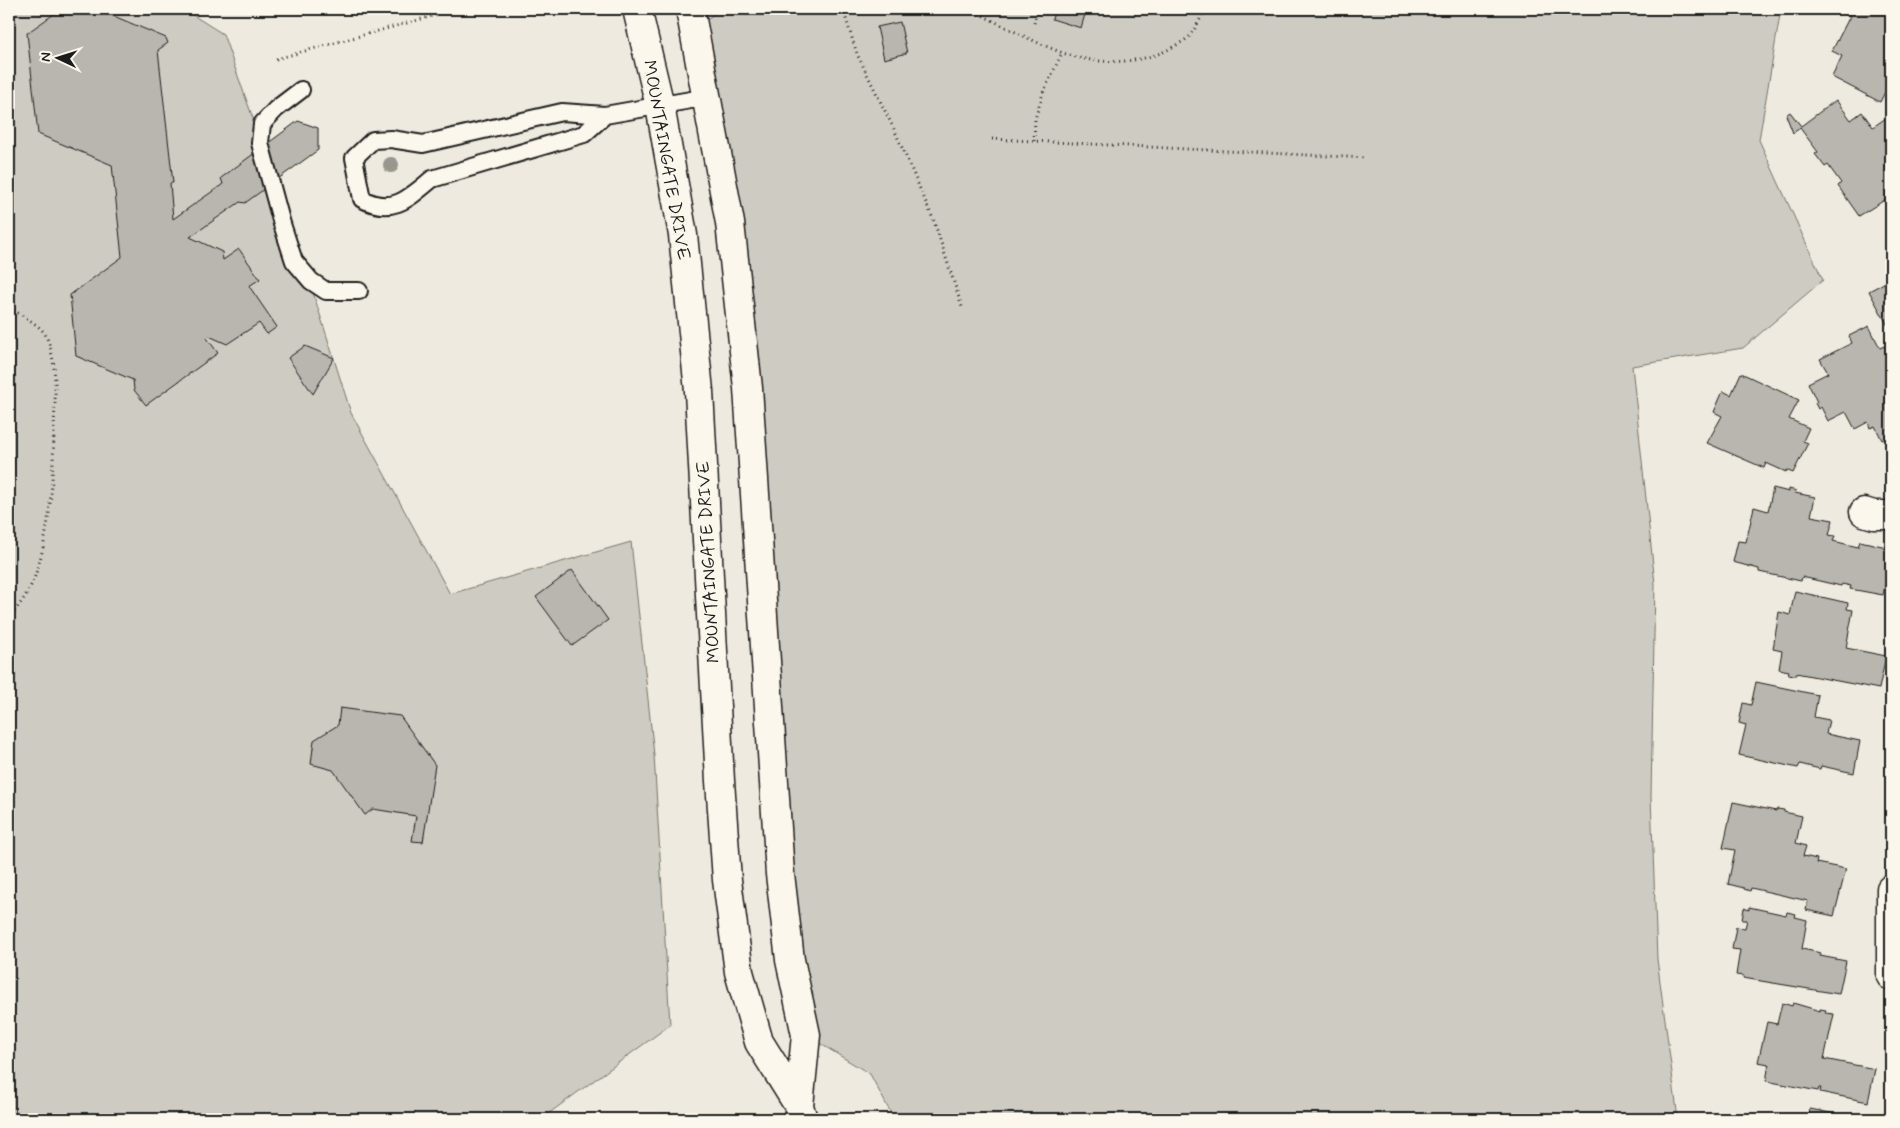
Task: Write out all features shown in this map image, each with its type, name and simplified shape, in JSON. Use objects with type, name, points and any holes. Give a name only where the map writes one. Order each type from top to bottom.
[{"type":"street","name":"MOUNTAINGATE DRIVE","points":[[637,9],[660,106],[683,235],[699,391],[727,880],[739,972],[760,1042],[801,1113]]},
{"type":"street","name":"MOUNTAINGATE DRIVE","points":[[690,9],[708,97],[730,223],[748,388],[780,874],[790,960],[806,1035],[801,1113]]},
{"type":"street","points":[[1864,512],[1874,515],[1891,515]]},
{"type":"street","points":[[1891,888],[1891,976]]},
{"type":"lane","points":[[301,90],[276,109],[262,124],[260,142],[282,224],[294,261],[311,281],[326,291],[360,291]]},
{"type":"lane","points":[[605,115],[584,134],[432,179],[398,203],[388,206],[374,206],[362,199],[354,158],[373,140],[423,144],[562,112],[605,115],[708,97]]},
{"type":"path","points":[[9,14],[14,9]]},
{"type":"path","points":[[276,59],[458,9]]},
{"type":"path","points":[[843,9],[857,54],[894,129],[934,221],[962,307]]},
{"type":"path","points":[[970,9],[1029,39],[1062,53],[1088,60],[1116,61],[1143,60],[1169,50],[1190,37],[1205,9]]},
{"type":"path","points":[[1034,23],[1038,9]]},
{"type":"path","points":[[1034,141],[1035,119],[1043,93],[1062,53]]},
{"type":"path","points":[[992,139],[1366,158]]},
{"type":"path","points":[[9,308],[30,320],[47,336],[56,377],[53,478],[42,553],[34,578],[17,609],[9,617]]},
{"type":"shaded area","points":[[9,9],[183,9],[223,34],[299,248],[351,413],[450,594],[631,542],[654,755],[670,1025],[541,1119],[9,1119]]},
{"type":"shaded area","points":[[720,9],[1781,9],[1759,140],[1823,280],[1743,348],[1632,366],[1655,584],[1651,797],[1657,959],[1678,1119],[894,1119],[870,1074],[806,1035],[748,388],[695,29]]},
{"type":"building","points":[[61,9],[97,9],[166,38],[168,43],[158,50],[173,183],[170,183],[173,219],[223,184],[221,178],[298,121],[318,128],[318,150],[245,203],[240,202],[190,237],[222,252],[223,260],[239,249],[260,279],[249,286],[277,327],[267,334],[259,323],[227,344],[209,336],[207,338],[218,353],[146,405],[134,390],[133,380],[76,356],[70,295],[122,257],[112,165],[38,134],[27,33]]},
{"type":"building","points":[[1055,9],[1080,9],[1086,11],[1081,28],[1052,19]]},
{"type":"building","points":[[1832,9],[1877,9],[1891,17],[1891,80],[1880,102],[1832,77],[1842,56],[1832,51],[1850,16]]},
{"type":"building","points":[[900,22],[907,53],[884,59],[877,27]]},
{"type":"building","points":[[1836,100],[1851,120],[1862,112],[1873,127],[1886,118],[1891,124],[1891,196],[1859,216],[1838,186],[1841,183],[1828,165],[1825,167],[1815,154],[1818,152],[1800,128],[1793,133],[1786,115],[1790,112],[1801,126]]},
{"type":"building","points":[[1891,273],[1891,328],[1890,325],[1888,326],[1869,291],[1884,283],[1888,274]]},
{"type":"building","points":[[1869,326],[1880,348],[1884,346],[1891,360],[1891,436],[1882,440],[1875,426],[1870,428],[1868,422],[1855,429],[1846,412],[1828,421],[1821,407],[1818,409],[1815,403],[1817,402],[1808,383],[1828,373],[1820,359],[1852,343],[1849,336]]},
{"type":"building","points":[[305,346],[334,358],[313,394],[288,358]]},
{"type":"building","points":[[1741,373],[1799,400],[1789,419],[1809,428],[1803,441],[1808,443],[1793,473],[1766,463],[1764,468],[1707,443],[1722,416],[1714,412],[1723,391],[1731,395]]},
{"type":"building","points":[[1773,488],[1789,492],[1789,489],[1796,491],[1795,493],[1815,497],[1811,516],[1833,520],[1829,535],[1835,536],[1833,541],[1858,547],[1860,541],[1891,548],[1891,557],[1883,595],[1850,589],[1851,586],[1842,584],[1841,586],[1802,577],[1801,581],[1759,572],[1759,569],[1733,562],[1738,541],[1746,542],[1754,507],[1768,511]]},
{"type":"building","points":[[572,570],[608,620],[572,646],[536,597]]},
{"type":"building","points":[[1795,591],[1848,603],[1847,609],[1853,610],[1846,648],[1886,656],[1879,689],[1796,673],[1796,675],[1788,674],[1789,671],[1779,669],[1782,651],[1773,649],[1779,612],[1790,615]]},
{"type":"building","points":[[1756,682],[1818,695],[1814,717],[1829,720],[1826,734],[1860,741],[1854,773],[1821,766],[1820,769],[1800,764],[1798,768],[1739,755],[1746,725],[1739,723],[1743,703],[1751,705]]},
{"type":"building","points":[[340,708],[400,716],[435,765],[423,842],[412,841],[416,816],[373,809],[365,815],[333,770],[311,764],[314,740],[338,725]]},
{"type":"building","points":[[1733,802],[1776,811],[1777,809],[1784,810],[1784,812],[1802,816],[1796,843],[1806,846],[1803,856],[1817,859],[1816,863],[1846,869],[1834,916],[1806,910],[1808,901],[1751,888],[1750,891],[1728,884],[1735,850],[1723,848]]},
{"type":"building","points":[[1749,907],[1786,915],[1787,912],[1796,914],[1795,917],[1807,920],[1802,949],[1821,953],[1820,956],[1846,961],[1839,994],[1743,978],[1744,976],[1736,975],[1740,950],[1732,949],[1736,927],[1745,928],[1747,920],[1742,920],[1744,908],[1749,910]]},
{"type":"building","points":[[1782,1003],[1792,1006],[1793,1003],[1820,1011],[1820,1009],[1826,1010],[1825,1013],[1834,1014],[1824,1059],[1875,1069],[1868,1102],[1820,1092],[1821,1088],[1818,1091],[1766,1081],[1769,1064],[1758,1062],[1767,1022],[1777,1024]]},
{"type":"building","points":[[1810,1109],[1846,1116],[1847,1114],[1860,1119],[1808,1119]]},
{"type":"building","points":[[665,1113],[670,1119],[657,1119]]}]
